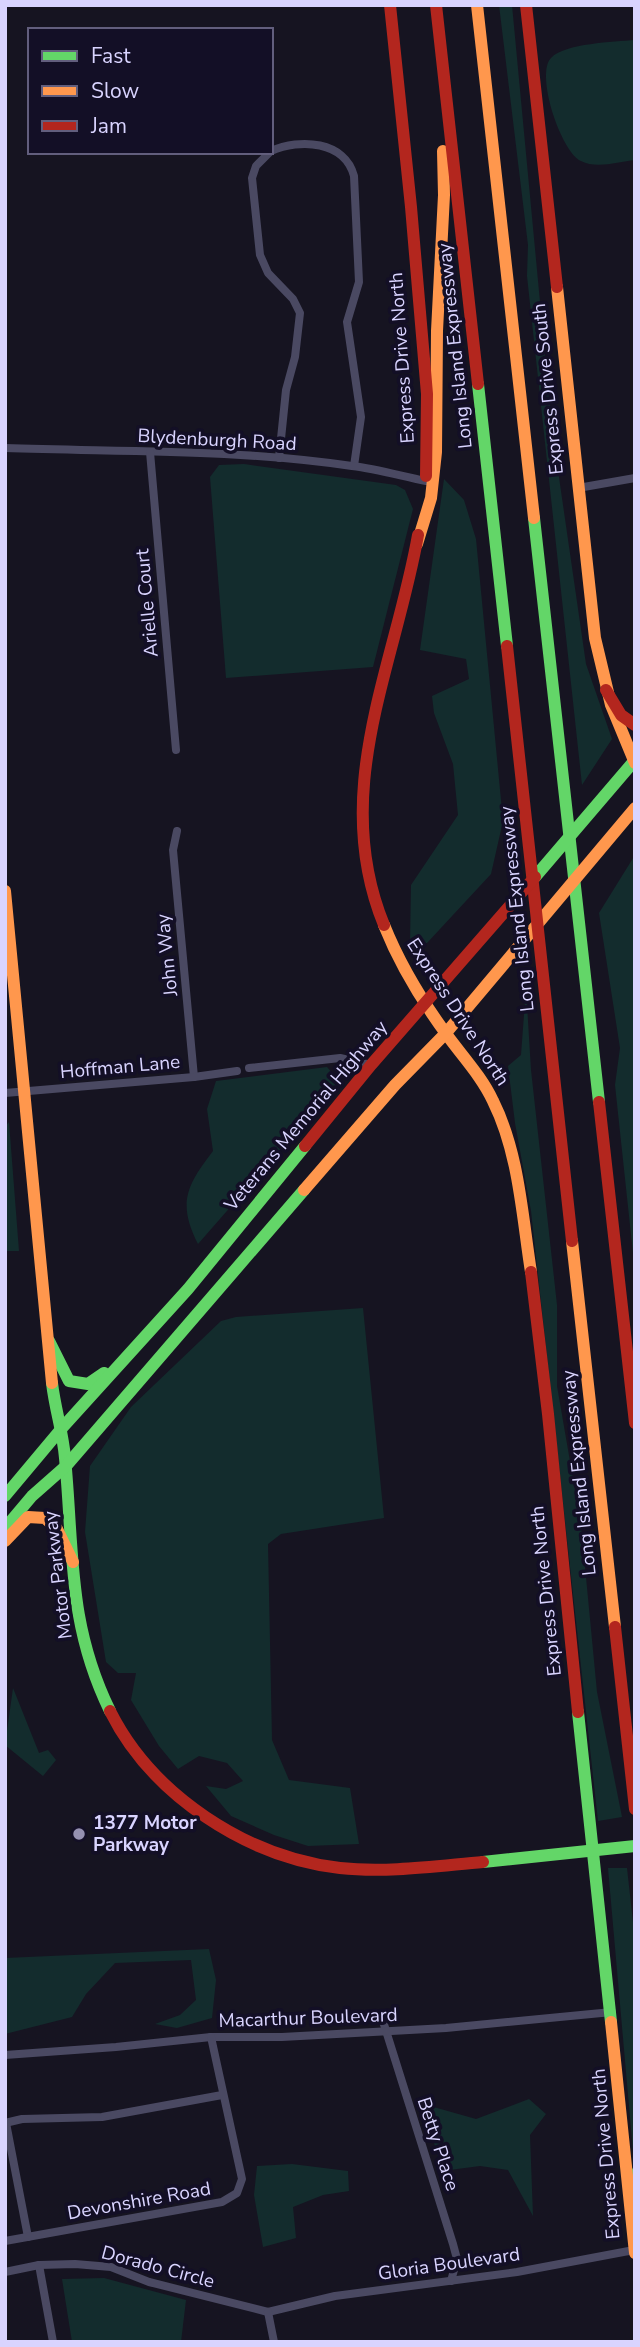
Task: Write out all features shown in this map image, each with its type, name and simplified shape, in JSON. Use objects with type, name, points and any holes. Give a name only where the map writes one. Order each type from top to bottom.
[{"type":"main road","name":"Express Drive North","points":[[390,5],[411,207],[427,394],[428,443],[426,481],[417,544],[373,712],[365,758],[362,811],[366,863],[377,911],[396,954],[426,1004],[480,1078],[496,1106],[511,1150],[523,1219],[539,1346],[597,1850],[635,2251]]},
{"type":"main road","points":[[477,5],[635,1423]]},
{"type":"main road","name":"Express Drive South","points":[[526,5],[595,638],[615,719],[634,761]]},
{"type":"main road","points":[[417,544],[431,498],[436,452],[437,331],[444,180],[437,11]]},
{"type":"main road","name":"Long Island Expressway","points":[[437,11],[635,1809]]},
{"type":"main road","points":[[606,690],[621,715],[635,725]]},
{"type":"main road","name":"Veterans Memorial Highway","points":[[5,1496],[156,1324],[371,1065],[634,761]]},
{"type":"main road","points":[[5,1528],[32,1496],[66,1466],[395,1085],[446,1033],[635,808]]},
{"type":"main road","name":"Motor Parkway","points":[[5,891],[56,1410],[62,1428],[82,1633],[92,1668],[115,1720],[148,1766],[180,1799],[213,1822],[256,1845],[305,1863],[354,1869],[405,1869],[635,1846]]},
{"type":"main road","points":[[49,1341],[69,1381],[88,1384],[104,1374],[156,1324]]},
{"type":"main road","points":[[5,1541],[28,1517],[43,1516],[54,1522],[73,1562]]},
{"type":"main road","points":[[627,2171],[635,2188]]},
{"type":"street","points":[[273,151],[292,146],[322,145],[344,155],[351,166],[359,282],[347,322],[361,417],[354,466]]},
{"type":"street","points":[[267,154],[261,159],[252,178],[260,255],[268,273],[293,299],[300,313],[295,357],[286,390],[279,458]]},
{"type":"street","name":"Blydenburgh Road","points":[[5,448],[279,458],[354,466],[426,481]]},
{"type":"street","name":"Arielle Court","points":[[150,452],[176,750]]},
{"type":"street","points":[[578,488],[635,478]]},
{"type":"street","name":"John Way","points":[[177,831],[173,850],[194,1077]]},
{"type":"street","points":[[249,1069],[340,1058],[371,1065]]},
{"type":"street","name":"Hoffman Lane","points":[[5,1093],[237,1071]]},
{"type":"street","name":"Macarthur Boulevard","points":[[5,2055],[116,2047],[211,2036],[282,2037],[386,2032],[612,2012]]},
{"type":"street","name":"Betty Place","points":[[382,2018],[457,2259],[451,2281]]},
{"type":"street","name":"Devonshire Road","points":[[5,2241],[222,2202],[237,2193],[242,2179],[211,2036]]},
{"type":"street","points":[[28,2237],[6,2123],[22,2119],[103,2117],[222,2095]]},
{"type":"street","name":"Gloria Boulevard","points":[[268,2312],[335,2296],[517,2272],[635,2251]]},
{"type":"street","points":[[39,2265],[53,2342]]},
{"type":"street","name":"Dorado Circle","points":[[5,2272],[39,2265],[111,2267],[149,2282],[268,2312]]},
{"type":"street","points":[[268,2312],[274,2342]]},
{"type":"green space","points":[[499,5],[512,5],[552,429],[586,664],[612,739],[582,785],[527,276],[528,245]]},
{"type":"green space","points":[[635,40],[635,160],[600,165],[581,161],[573,155],[552,112],[546,80],[551,58],[567,49],[590,44]]},
{"type":"green space","points":[[244,464],[396,485],[405,490],[413,509],[373,667],[226,678],[210,477],[219,465]]},
{"type":"green space","points":[[444,479],[464,500],[476,539],[503,821],[491,874],[427,943],[410,944],[411,885],[458,815],[453,764],[434,713],[432,696],[469,679],[466,659],[420,650]]},
{"type":"green space","points":[[635,855],[635,1272],[615,1085],[620,1048],[599,913]]},
{"type":"green space","points":[[526,988],[531,1070],[557,1305],[557,1386],[581,1525],[597,1692],[622,1817],[598,1821],[531,1211],[508,1066],[521,1055]]},
{"type":"green space","points":[[327,1067],[340,1082],[198,1244],[188,1217],[188,1195],[197,1174],[213,1151],[207,1109],[216,1081]]},
{"type":"green space","points":[[9,1122],[19,1251],[5,1251],[5,1127]]},
{"type":"green space","points":[[363,1308],[384,1518],[281,1534],[268,1544],[272,1740],[289,1780],[350,1788],[359,1844],[308,1846],[231,1816],[206,1786],[226,1789],[243,1781],[227,1763],[199,1756],[178,1769],[159,1746],[131,1700],[136,1673],[118,1673],[106,1662],[85,1532],[90,1466],[131,1407],[221,1321],[236,1317]]},
{"type":"green space","points":[[13,1688],[39,1753],[48,1750],[56,1760],[43,1776],[5,1745]]},
{"type":"green space","points":[[608,1868],[627,1868],[635,1940],[635,2174]]},
{"type":"green space","points":[[209,1949],[216,1980],[212,2018],[177,2028],[155,2024],[180,2015],[196,2000],[191,1960],[115,1963],[86,1994],[72,2017],[5,2034],[5,1958]]},
{"type":"green space","points":[[529,2099],[546,2114],[530,2135],[533,2216],[508,2170],[480,2166],[442,2171],[423,2104],[476,2119]]},
{"type":"green space","points":[[292,2164],[348,2171],[349,2191],[323,2195],[293,2207],[296,2238],[263,2247],[254,2195],[257,2166]]},
{"type":"green space","points":[[104,2278],[186,2300],[181,2342],[72,2342],[62,2279]]},
{"type":"traffic: fast","points":[[478,384],[507,646]]},
{"type":"traffic: fast","points":[[534,518],[599,1102]]},
{"type":"traffic: fast","points":[[535,877],[635,760]]},
{"type":"traffic: fast","points":[[5,1496],[62,1428],[188,1289],[305,1146]]},
{"type":"traffic: fast","points":[[5,1528],[32,1496],[66,1466],[304,1190]]},
{"type":"traffic: fast","points":[[49,1341],[69,1381],[88,1384],[104,1373]]},
{"type":"traffic: fast","points":[[52,1383],[64,1449],[79,1617],[96,1679],[110,1711]]},
{"type":"traffic: fast","points":[[578,1712],[611,2022]]},
{"type":"traffic: fast","points":[[483,1862],[635,1846]]},
{"type":"traffic: fast","points":[[627,2171],[635,2188]]},
{"type":"traffic: slow","points":[[477,5],[534,518]]},
{"type":"traffic: slow","points":[[417,544],[431,498],[436,452],[443,151]]},
{"type":"traffic: slow","points":[[557,287],[595,638],[611,705],[635,763]]},
{"type":"traffic: slow","points":[[304,1190],[395,1085],[446,1033],[635,808]]},
{"type":"traffic: slow","points":[[5,891],[52,1383]]},
{"type":"traffic: slow","points":[[384,925],[412,982],[483,1084],[502,1121],[514,1163],[531,1272]]},
{"type":"traffic: slow","points":[[572,1241],[615,1627]]},
{"type":"traffic: slow","points":[[5,1541],[28,1517],[45,1518],[57,1529],[73,1562]]},
{"type":"traffic: slow","points":[[611,2022],[635,2253]]},
{"type":"traffic: jam","points":[[390,5],[427,394],[426,476]]},
{"type":"traffic: jam","points":[[436,5],[478,384]]},
{"type":"traffic: jam","points":[[526,5],[557,287]]},
{"type":"traffic: jam","points":[[384,925],[369,875],[363,826],[365,777],[372,729],[418,535]]},
{"type":"traffic: jam","points":[[507,646],[572,1241]]},
{"type":"traffic: jam","points":[[606,690],[621,715],[635,725]]},
{"type":"traffic: jam","points":[[305,1146],[371,1065],[535,877]]},
{"type":"traffic: jam","points":[[599,1102],[635,1423]]},
{"type":"traffic: jam","points":[[531,1272],[578,1712]]},
{"type":"traffic: jam","points":[[615,1627],[635,1809]]},
{"type":"traffic: jam","points":[[110,1711],[128,1741],[150,1769],[176,1795],[205,1817],[270,1851],[305,1862],[376,1870],[483,1862]]},
{"type":"place","name":"1377 Motor Parkway","points":[[79,1834]]}]
